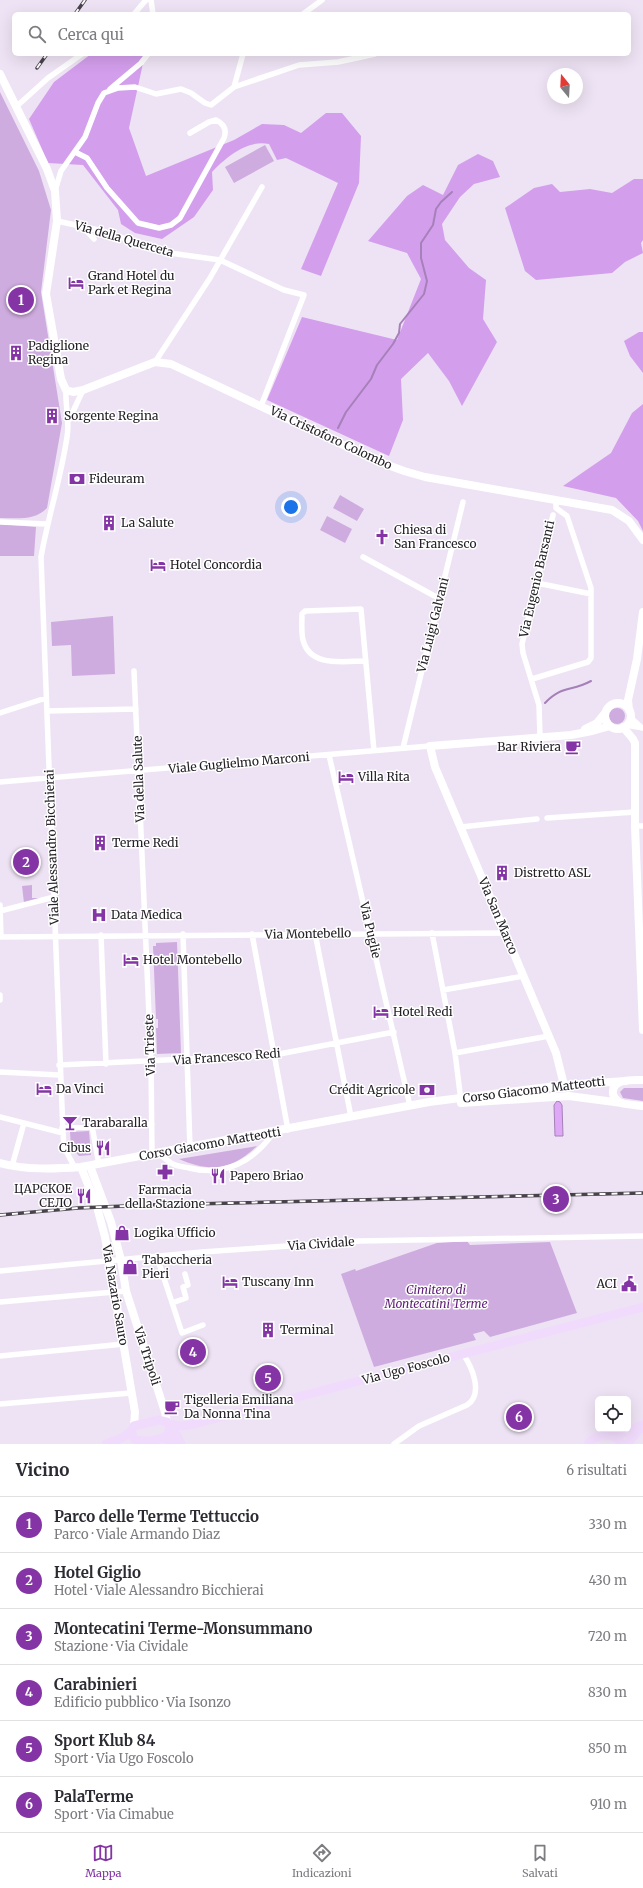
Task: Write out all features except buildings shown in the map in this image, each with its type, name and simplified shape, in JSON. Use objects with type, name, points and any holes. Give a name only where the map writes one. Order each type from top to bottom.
[{"type":"main road","points":[[0,74],[47,169],[55,191],[57,221],[46,294],[61,379],[66,390],[73,392],[83,390],[155,362]]},
{"type":"main road","name":"Via Cristoforo Colombo","points":[[155,362],[163,362],[183,368],[377,461],[404,471],[425,477],[606,508],[617,512],[634,526],[643,540]]},
{"type":"main road","points":[[643,612],[637,659],[628,700],[629,713],[625,726],[634,741],[635,812],[639,826],[643,1030]]},
{"type":"main road","points":[[571,734],[594,725],[605,713],[608,707],[614,704],[631,687]]},
{"type":"main road","points":[[614,704],[623,704],[629,713]]},
{"type":"main road","points":[[605,713],[606,720],[610,726]]},
{"type":"main road","points":[[430,746],[571,734],[592,731],[610,726],[616,728],[625,726]]},
{"type":"main road","name":"Via San Marco","points":[[430,746],[435,767],[549,1036],[561,1068],[564,1085]]},
{"type":"main road","points":[[640,1080],[643,1072]]},
{"type":"main road","name":"Corso Giacomo Matteotti","points":[[460,1101],[564,1085],[640,1080]]},
{"type":"main road","points":[[622,1103],[615,1098],[614,1089],[618,1083],[626,1081]]},
{"type":"main road","name":"Corso Giacomo Matteotti","points":[[0,1164],[42,1169],[78,1168],[288,1130],[414,1105],[460,1101],[569,1096],[643,1106]]},
{"type":"main road","name":"Via Nazario Sauro","points":[[90,1166],[111,1222],[121,1260],[126,1290]]},
{"type":"main road","name":"Via Nazario Sauro","points":[[78,1168],[97,1207],[110,1262],[135,1412],[132,1428]]},
{"type":"main road","name":"Via Tripoli","points":[[126,1290],[168,1425]]},
{"type":"main road","name":"Via Ugo Foscolo","points":[[106,1444],[124,1437],[132,1428],[159,1420],[168,1425],[190,1425],[643,1307]]},
{"type":"main road","points":[[163,1438],[168,1435],[168,1425]]},
{"type":"main road","points":[[168,1425],[177,1436],[181,1444]]},
{"type":"main road","points":[[588,1444],[600,1436],[613,1436],[643,1426]]},
{"type":"main road","points":[[627,1444],[643,1426]]},
{"type":"main road","points":[[132,1428],[132,1436],[136,1440]]},
{"type":"main road","points":[[613,1436],[622,1444]]},
{"type":"main road","points":[[120,1444],[136,1440],[163,1438],[172,1441],[174,1444]]},
{"type":"street","points":[[136,12],[146,0]]},
{"type":"street","points":[[151,0],[153,12]]},
{"type":"street","points":[[307,12],[322,0]]},
{"type":"street","points":[[17,106],[48,78],[79,56]]},
{"type":"street","points":[[55,191],[64,166],[85,137],[101,97],[141,63],[146,56]]},
{"type":"street","points":[[234,87],[242,56]]},
{"type":"street","points":[[110,90],[134,87],[156,94],[181,89],[211,105],[234,87],[299,65],[338,62],[366,56]]},
{"type":"street","points":[[75,152],[87,158],[106,188],[133,219],[145,226],[158,228],[170,225],[180,218],[226,132],[222,124],[216,120],[209,122],[190,133]]},
{"type":"street","points":[[155,362],[210,278],[262,187]]},
{"type":"street","name":"Via della Querceta","points":[[57,221],[103,231],[163,252],[220,260],[284,290],[304,295],[261,406]]},
{"type":"street","points":[[82,226],[94,239]]},
{"type":"street","points":[[66,390],[69,422]]},
{"type":"street","points":[[69,422],[83,390]]},
{"type":"street","name":"Viale Alessandro Bicchierai","points":[[69,422],[68,436],[53,508],[47,524],[41,557],[62,1130],[64,1147],[78,1168]]},
{"type":"street","points":[[532,678],[590,661],[591,594],[587,576],[567,516],[556,509],[556,500]]},
{"type":"street","name":"Via Luigi Galvani","points":[[404,748],[463,502]]},
{"type":"street","name":"Via Eugenio Barsanti","points":[[540,737],[540,706],[532,678],[522,653],[522,644],[552,515]]},
{"type":"street","points":[[0,522],[47,524]]},
{"type":"street","points":[[363,557],[440,599]]},
{"type":"street","points":[[536,583],[591,594]]},
{"type":"street","points":[[366,661],[330,662],[317,659],[310,653],[302,639],[302,614],[305,612],[361,609],[366,661],[374,751]]},
{"type":"street","name":"Via della Salute","points":[[134,671],[146,935]]},
{"type":"street","points":[[0,713],[46,698]]},
{"type":"street","points":[[46,711],[136,709]]},
{"type":"street","points":[[629,713],[642,728]]},
{"type":"street","points":[[625,726],[642,728]]},
{"type":"street","name":"Viale Guglielmo Marconi","points":[[0,782],[430,746]]},
{"type":"street","name":"Via Puglie","points":[[329,755],[394,1032],[414,1105]]},
{"type":"street","points":[[547,818],[635,812]]},
{"type":"street","points":[[461,827],[537,819]]},
{"type":"street","points":[[0,911],[54,897]]},
{"type":"street","points":[[0,905],[1,937],[55,935]]},
{"type":"street","points":[[315,933],[351,1117]]},
{"type":"street","points":[[432,933],[455,1053],[460,1101]]},
{"type":"street","name":"Via Montebello","points":[[55,935],[505,933]]},
{"type":"street","points":[[183,934],[190,1148]]},
{"type":"street","points":[[252,934],[288,1130]]},
{"type":"street","points":[[101,935],[106,1064]]},
{"type":"street","name":"Via Trieste","points":[[146,935],[152,1124],[156,1154]]},
{"type":"street","points":[[443,990],[524,976]]},
{"type":"street","points":[[0,995],[0,1000]]},
{"type":"street","name":"Via Francesco Redi","points":[[59,1065],[151,1062],[274,1055],[394,1032]]},
{"type":"street","points":[[455,1053],[549,1036]]},
{"type":"street","points":[[0,1072],[60,1075]]},
{"type":"street","points":[[0,1117],[62,1130],[92,1126],[152,1124]]},
{"type":"street","points":[[12,1166],[24,1123]]},
{"type":"street","points":[[92,1126],[99,1165]]},
{"type":"street","points":[[156,1154],[172,1164],[196,1170],[213,1171],[227,1169],[237,1166],[265,1146],[274,1132]]},
{"type":"street","name":"Via Cividale","points":[[0,1271],[360,1241],[643,1236]]},
{"type":"street","points":[[157,1257],[182,1333],[203,1325]]},
{"type":"street","points":[[172,1303],[186,1298],[183,1287],[188,1285],[185,1274]]},
{"type":"street","points":[[0,1302],[126,1290]]},
{"type":"street","points":[[0,1356],[124,1344]]},
{"type":"street","points":[[394,1444],[414,1428],[467,1405],[474,1400],[476,1397],[476,1388],[471,1368],[462,1354]]},
{"type":"street","points":[[0,1404],[131,1393]]},
{"type":"green space","points":[[0,92],[39,171],[51,210],[41,292],[62,423],[47,508],[37,515],[25,518],[0,518]]},
{"type":"green space","points":[[265,145],[274,161],[234,183],[225,167]]},
{"type":"green space","points":[[340,495],[364,509],[357,521],[333,508]]},
{"type":"green space","points":[[327,516],[352,529],[345,543],[320,530]]},
{"type":"green space","points":[[0,524],[36,527],[34,556],[0,556]]},
{"type":"green space","points":[[113,616],[115,674],[72,676],[71,645],[52,646],[51,622]]},
{"type":"green space","points":[[617,708],[624,713],[625,716],[620,723],[617,724],[610,719],[609,716],[614,709]]},
{"type":"green space","points":[[32,885],[32,898],[46,898],[24,903],[22,886]]},
{"type":"green space","points":[[177,942],[181,1053],[157,1054],[156,1028],[158,1028],[158,1019],[156,1019],[153,946],[156,946],[156,943]]},
{"type":"green space","points":[[624,1088],[643,1088],[643,1101],[623,1098],[620,1092]]},
{"type":"green space","points":[[89,1131],[91,1155],[79,1156],[71,1147],[70,1132]]},
{"type":"green space","points":[[257,1146],[239,1160],[221,1167],[201,1166],[179,1159]]},
{"type":"green space","name":"Cimitero di Montecatini Terme","points":[[467,1241],[470,1245],[550,1242],[577,1313],[490,1337],[484,1331],[473,1334],[476,1340],[374,1367],[341,1274],[355,1269],[356,1271],[437,1243]]},
{"type":"shaded area","points":[[88,56],[145,56],[129,128],[146,176],[234,140],[262,124],[284,125],[301,133],[326,113],[342,113],[361,136],[359,183],[321,276],[301,269],[338,183],[286,158],[277,160],[269,144],[253,144],[230,156],[212,172],[213,190],[194,217],[162,239],[135,233],[121,224],[118,210],[83,165],[48,163],[29,119],[54,82]]},
{"type":"shaded area","points":[[478,154],[493,161],[500,177],[474,184],[460,197],[442,224],[445,240],[469,268],[486,280],[483,319],[497,342],[462,406],[449,381],[428,353],[401,379],[403,420],[389,456],[267,400],[302,317],[397,340],[421,279],[407,253],[368,241],[407,196],[423,185],[443,195],[458,165]]},
{"type":"shaded area","points":[[634,179],[643,179],[643,240],[641,243],[643,253],[625,262],[612,273],[536,280],[525,271],[505,208],[534,188],[552,184],[560,192],[590,189],[612,193]]},
{"type":"shaded area","points":[[639,332],[643,332],[643,373],[630,356],[624,341]]},
{"type":"shaded area","points":[[643,404],[643,531],[638,521],[616,498],[563,486],[611,453],[632,413]]},
{"type":"shaded area","points":[[557,1101],[562,1105],[563,1136],[555,1136],[554,1105]]},
{"type":"waterway","points":[[338,428],[346,412],[371,379],[377,365],[393,344],[399,333],[400,324],[424,294],[427,281],[421,258],[421,243],[433,225],[436,209],[452,192]]},
{"type":"waterway","points":[[545,703],[551,697],[562,691],[578,687],[591,681]]},
{"type":"railway","points":[[76,12],[85,0]]},
{"type":"railway","points":[[37,68],[46,56]]},
{"type":"railway","points":[[0,1215],[78,1208],[149,1205],[643,1193]]},
{"type":"place","name":"Grand Hotel du Park et Regina","points":[[76,283]]},
{"type":"place","name":"Parco delle Terme Tettuccio","points":[[21,300]]},
{"type":"place","name":"Padiglione Regina","points":[[16,353]]},
{"type":"place","name":"Sorgente Regina","points":[[52,416]]},
{"type":"place","name":"Fideuram","points":[[77,479]]},
{"type":"place","name":"La Salute","points":[[109,523]]},
{"type":"place","name":"Chiesa di San Francesco","points":[[382,537]]},
{"type":"place","name":"Hotel Concordia","points":[[158,565]]},
{"type":"place","name":"Bar Riviera","points":[[573,747]]},
{"type":"place","name":"Villa Rita","points":[[346,777]]},
{"type":"place","name":"Terme Redi","points":[[100,843]]},
{"type":"place","name":"Hotel Giglio","points":[[26,862]]},
{"type":"place","name":"Distretto ASL","points":[[502,873]]},
{"type":"place","name":"Data Medica","points":[[99,915]]},
{"type":"place","name":"Hotel Montebello","points":[[131,960]]},
{"type":"place","name":"Hotel Redi","points":[[381,1012]]},
{"type":"place","name":"Da Vinci","points":[[44,1089]]},
{"type":"place","name":"Crédit Agricole","points":[[427,1090]]},
{"type":"place","name":"Tarabaralla","points":[[70,1123]]},
{"type":"place","name":"Cibus","points":[[103,1148]]},
{"type":"place","name":"Farmacia della Stazione","points":[[165,1172]]},
{"type":"place","name":"Papero Briao","points":[[218,1176]]},
{"type":"place","name":"ЦАРСКОЕ СЕЛО","points":[[84,1196]]},
{"type":"place","name":"Montecatini Terme-Monsummano","points":[[556,1199]]},
{"type":"place","name":"Logika Ufficio","points":[[122,1233]]},
{"type":"place","name":"Tabaccheria Pieri","points":[[130,1267]]},
{"type":"place","name":"Tuscany Inn","points":[[230,1282]]},
{"type":"place","name":"ACI","points":[[629,1284]]},
{"type":"place","name":"Terminal","points":[[268,1330]]},
{"type":"place","name":"Carabinieri","points":[[193,1352]]},
{"type":"place","name":"Sport Klub 84","points":[[268,1378]]},
{"type":"place","name":"Tigelleria Emiliana Da Nonna Tina","points":[[172,1407]]},
{"type":"place","name":"PalaTerme","points":[[519,1417]]}]
